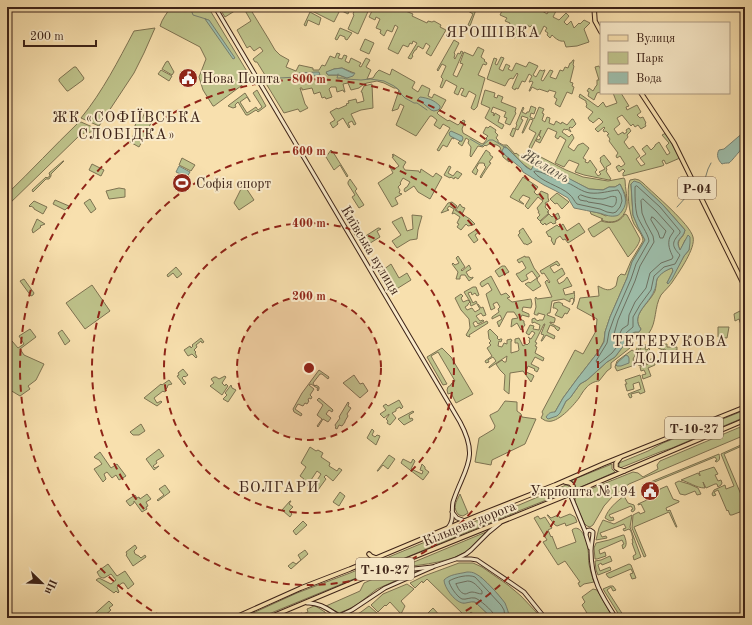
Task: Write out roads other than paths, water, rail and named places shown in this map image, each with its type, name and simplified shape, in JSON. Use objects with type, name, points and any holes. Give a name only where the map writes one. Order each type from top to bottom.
[{"type":"main road","name":"Київська вулиця","points":[[215,7],[467,435],[470,450],[468,464],[454,498],[452,505],[452,521],[448,528]]},
{"type":"main road","points":[[594,7],[595,21],[600,30]]},
{"type":"main road","name":"Р-04","points":[[641,94],[674,143],[745,287]]},
{"type":"main road","name":"Т-10-27","points":[[234,618],[295,591],[745,407]]},
{"type":"main road","name":"Кільцева дорога","points":[[268,618],[570,494],[745,420]]},
{"type":"main road","points":[[622,456],[617,460],[616,468],[625,471]]},
{"type":"main road","points":[[563,482],[570,482],[573,486],[571,491],[565,496]]},
{"type":"main road","points":[[570,494],[586,534],[595,582],[598,590],[616,618]]},
{"type":"main road","points":[[452,512],[457,518],[465,521]]},
{"type":"main road","points":[[305,603],[319,604],[339,616],[352,610],[385,588],[435,566],[456,559],[471,550],[502,521]]},
{"type":"main road","points":[[583,525],[592,531],[593,535],[590,549]]},
{"type":"main road","points":[[586,534],[589,530]]},
{"type":"main road","points":[[586,534],[589,537],[593,535]]},
{"type":"main road","points":[[369,554],[376,558]]},
{"type":"main road","points":[[456,559],[477,560],[493,570],[524,592],[545,618]]},
{"type":"main road","points":[[375,573],[435,566]]},
{"type":"water","points":[[205,19],[209,20],[235,58],[233,59]]},
{"type":"water","points":[[342,68],[355,73],[353,76],[347,78],[339,75],[328,75],[326,72],[334,69]]},
{"type":"water","points":[[319,72],[320,75],[298,78],[297,76],[299,73]]},
{"type":"water","points":[[420,97],[433,101],[440,106],[440,108],[434,111],[431,110],[418,99]]},
{"type":"water","points":[[451,131],[462,136],[462,141],[450,136],[449,133]]},
{"type":"water","points":[[745,131],[745,145],[729,163],[722,164],[718,157],[719,150],[724,149]]},
{"type":"water","points":[[504,147],[506,147],[531,170],[537,160],[540,162],[538,167],[568,178],[589,189],[603,190],[620,184],[625,198],[624,208],[619,215],[609,216],[574,208],[568,198],[523,172],[521,168],[505,155],[502,151]]},
{"type":"water","points":[[179,166],[190,172],[187,177],[176,172]]},
{"type":"water","points":[[634,181],[640,183],[663,205],[685,230],[683,236],[678,241],[678,246],[680,250],[688,235],[690,237],[689,250],[668,284],[667,283],[673,271],[672,268],[663,272],[657,279],[652,296],[639,314],[638,324],[641,329],[639,332],[629,335],[615,357],[580,384],[566,401],[560,413],[557,416],[548,419],[546,417],[550,413],[555,412],[563,398],[604,342],[605,332],[610,317],[627,278],[632,262],[645,240],[633,215],[631,184]]},
{"type":"water","points":[[626,355],[629,358],[629,363],[617,366],[616,365],[618,362]]},
{"type":"water","points":[[467,572],[474,573],[487,583],[505,603],[509,618],[492,618],[475,602],[462,603],[453,597],[444,583],[444,580],[452,575]]},
{"type":"waterway","name":"Желань","points":[[190,7],[193,15],[206,19]]},
{"type":"waterway","name":"Желань","points":[[338,74],[337,78],[384,81],[399,90],[405,98],[417,103],[427,110]]},
{"type":"waterway","name":"Желань","points":[[262,79],[297,77]]},
{"type":"waterway","name":"Желань","points":[[470,139],[482,146],[489,140],[493,140],[506,148]]},
{"type":"waterway","points":[[700,186],[704,182],[711,163]]},
{"type":"waterway","points":[[677,207],[695,190]]},
{"type":"place","name":"Нова Пошта","points":[[188,78]]},
{"type":"place","name":"Софія спорт","points":[[182,183]]},
{"type":"place","name":"Укрпошта №194","points":[[650,491]]},
{"type":"district","name":"ЯРОШІВКА","points":[[493,32]]},
{"type":"district","name":"ЖК «СОФІЇВСЬКА СЛОБІДКА»","points":[[127,126]]},
{"type":"district","name":"ТЕТЕРУКОВА ДОЛИНА","points":[[670,350]]},
{"type":"district","name":"БОЛГАРИ","points":[[279,487]]}]
